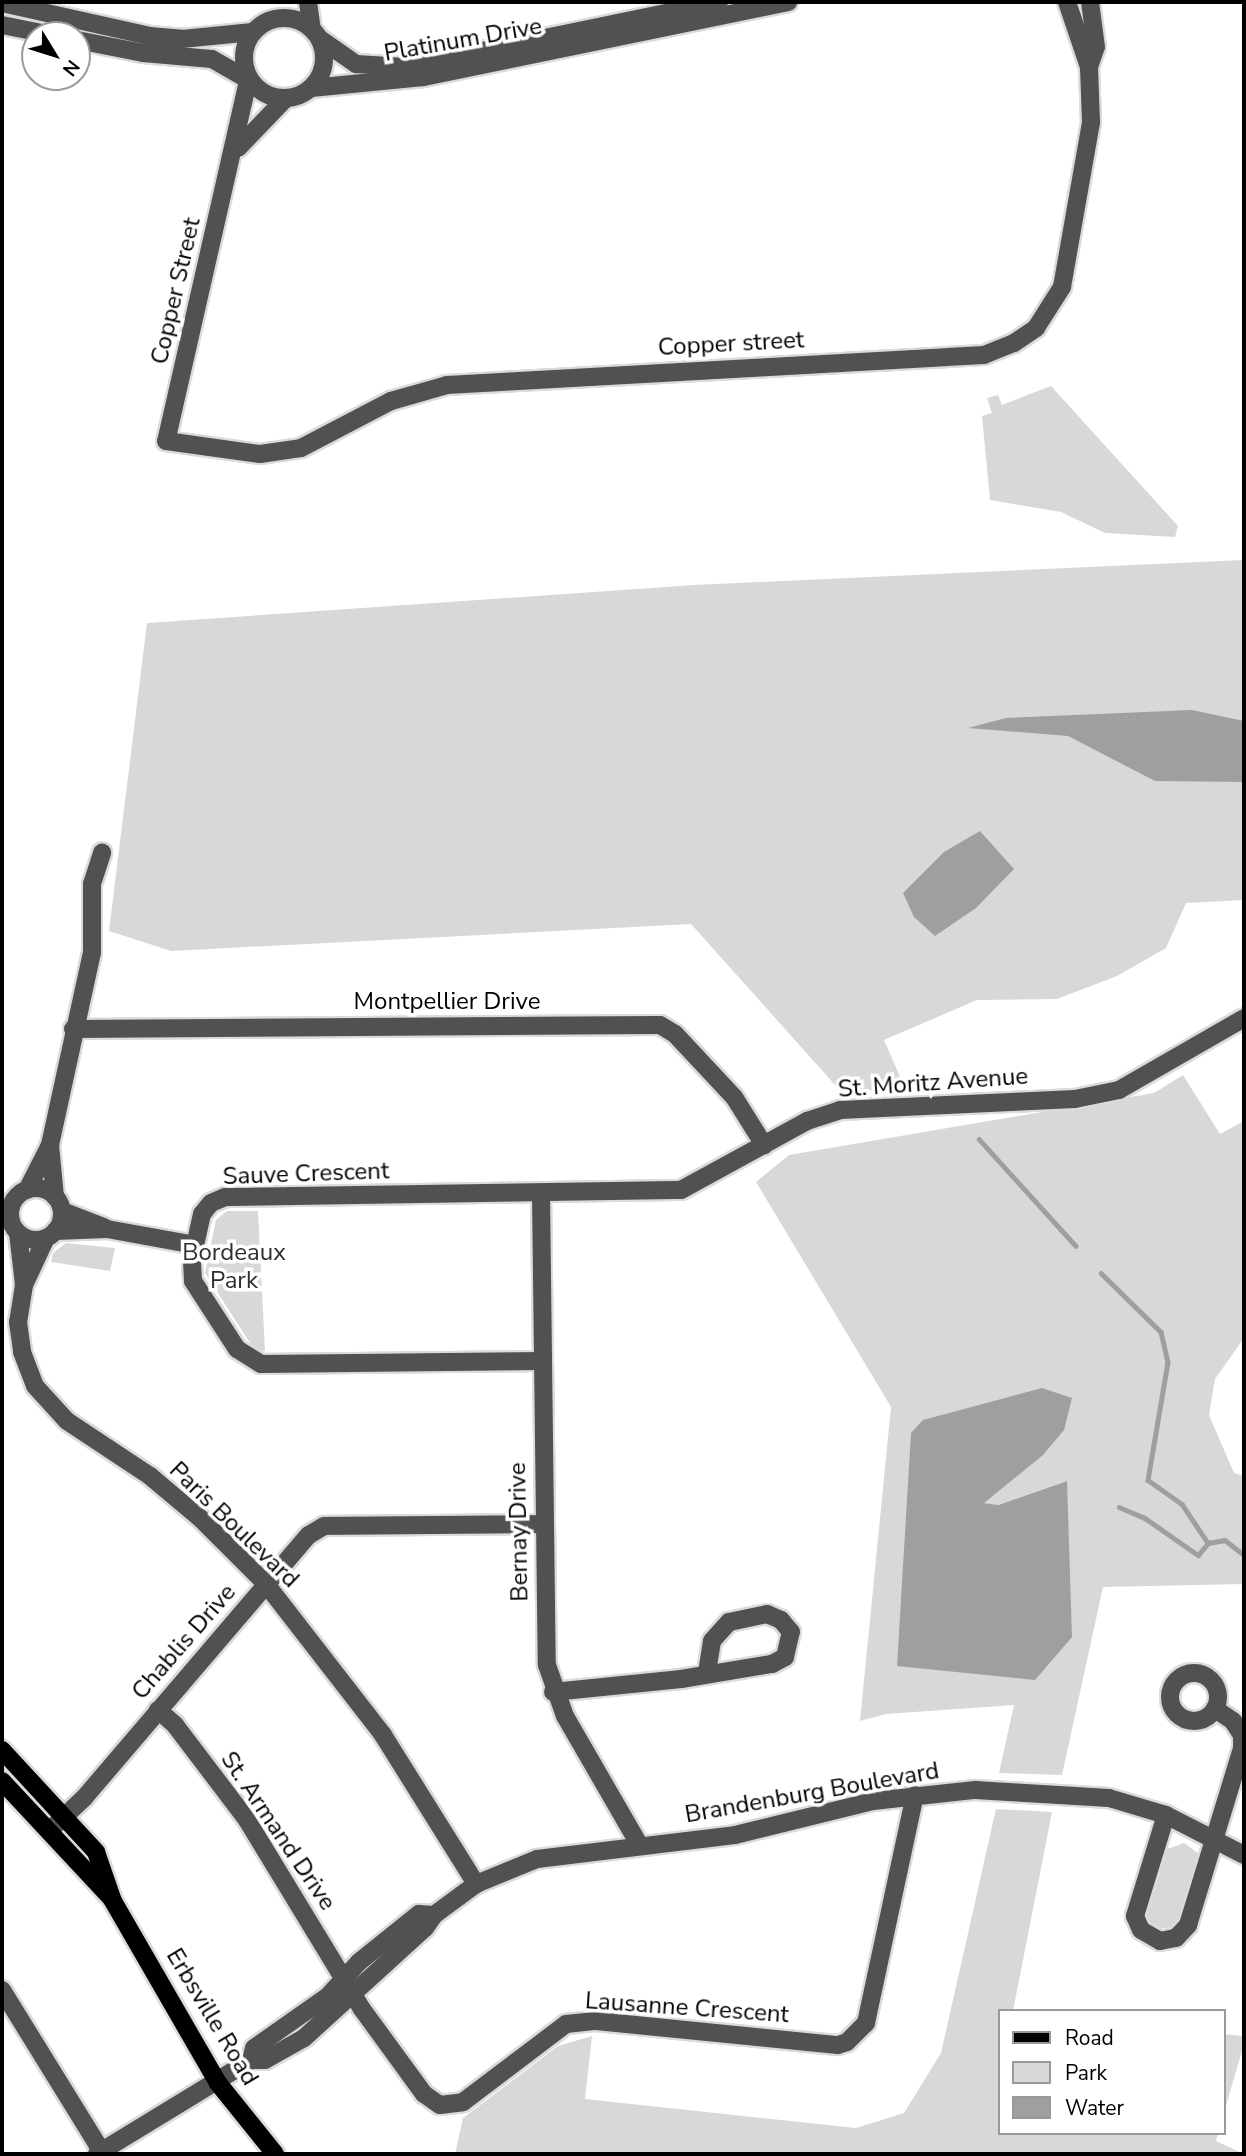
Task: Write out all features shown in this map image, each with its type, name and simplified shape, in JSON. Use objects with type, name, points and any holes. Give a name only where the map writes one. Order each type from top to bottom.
[{"type":"main road","name":"Erbsville Road","points":[[2,1750],[66,1814],[96,1852],[113,1901],[218,2083],[275,2154]]},
{"type":"main road","name":"Erbsville Road","points":[[2,1781],[113,1901]]},
{"type":"street","points":[[275,19],[284,2]]},
{"type":"street","points":[[234,153],[286,98],[311,88],[324,65],[308,2]]},
{"type":"street","name":"Platinum Drive","points":[[316,34],[356,64],[405,67],[719,2]]},
{"type":"street","name":"Platinum Drive","points":[[311,88],[424,77],[788,2]]},
{"type":"street","points":[[1067,2],[1089,67]]},
{"type":"street","points":[[1089,67],[1096,47],[1090,2]]},
{"type":"street","points":[[2,3],[150,36],[182,39],[253,32],[275,19],[288,18],[316,34]]},
{"type":"street","points":[[2,25],[21,29]]},
{"type":"street","points":[[247,80],[244,57],[253,32]]},
{"type":"street","points":[[91,43],[143,53],[212,59],[273,97],[286,98]]},
{"type":"street","name":"Copper street","points":[[166,441],[260,454],[301,448],[391,401],[447,385],[984,355],[1014,343],[1036,328],[1062,287],[1091,122],[1089,67]]},
{"type":"street","name":"Copper Street","points":[[166,441],[234,153],[247,80]]},
{"type":"street","points":[[102,853],[92,884],[92,953],[73,1029],[50,1145],[27,1190],[11,1207],[11,1219],[18,1233],[34,1240],[51,1235],[107,1229],[195,1245]]},
{"type":"street","name":"St. Moritz Avenue","points":[[541,1194],[681,1190],[807,1121],[839,1110],[1075,1099],[1119,1090],[1244,1018]]},
{"type":"street","name":"Montpellier Drive","points":[[73,1029],[660,1025],[676,1034],[734,1097],[764,1145]]},
{"type":"street","points":[[50,1145],[58,1204],[51,1235]]},
{"type":"street","points":[[27,1190],[42,1189],[58,1204],[107,1229]]},
{"type":"street","name":"Sauve Crescent","points":[[541,1194],[225,1197],[205,1210],[195,1245],[194,1281],[237,1349],[261,1364],[542,1361]]},
{"type":"street","name":"Bernay Drive","points":[[541,1194],[543,1524],[547,1665],[553,1692],[640,1846]]},
{"type":"street","name":"Paris Boulevard","points":[[18,1233],[24,1285],[20,1342],[27,1370],[46,1401],[67,1421],[150,1476],[266,1584],[383,1735],[476,1884]]},
{"type":"street","name":"Paris Boulevard","points":[[24,1285],[51,1235]]},
{"type":"street","name":"Chablis Drive","points":[[49,1831],[309,1535],[324,1526],[543,1524]]},
{"type":"street","points":[[553,1692],[681,1679],[707,1671],[732,1672],[772,1664],[786,1657],[791,1632],[781,1620],[767,1614],[729,1622],[712,1641],[707,1671]]},
{"type":"street","points":[[1167,1815],[1135,1916],[1147,1936],[1168,1940],[1188,1925],[1242,1735],[1233,1721],[1215,1709]]},
{"type":"street","name":"St. Armand Drive","points":[[158,1710],[175,1725],[247,1820],[348,1987]]},
{"type":"street","name":"Brandenburg Boulevard","points":[[99,2152],[218,2083],[251,2060],[265,2060],[304,2038],[348,1987],[425,1928],[433,1914],[476,1884],[537,1859],[735,1835],[915,1795],[1032,1791],[1109,1798],[1167,1815],[1244,1855]]},
{"type":"street","name":"Lausanne Crescent","points":[[348,1987],[424,2094],[440,2105],[463,2102],[566,2024],[596,2021],[838,2045],[848,2042],[866,2024],[915,1795]]},
{"type":"street","points":[[2,1990],[99,2152]]},
{"type":"green space","points":[[1051,386],[1178,526],[1175,537],[1105,533],[1061,512],[990,500],[982,416],[992,413],[987,398],[998,395],[1002,405]]},
{"type":"green space","points":[[1244,560],[1244,900],[1186,903],[1166,948],[1117,976],[1057,999],[977,1000],[884,1040],[908,1095],[836,1086],[691,924],[171,951],[109,931],[147,623],[694,585]]},
{"type":"green space","points":[[1183,1075],[1220,1134],[1244,1121],[1244,1338],[1215,1379],[1209,1415],[1234,1473],[1244,1476],[1244,1584],[1103,1587],[1062,1775],[999,1773],[1014,1705],[886,1714],[860,1721],[891,1407],[756,1182],[789,1155],[1154,1093]],"holes":[[[1041,1388],[984,1503],[997,1505],[1066,1481],[898,1666]]]},
{"type":"green space","name":"Bordeaux Park","points":[[227,1211],[258,1211],[265,1351],[254,1349],[205,1273],[216,1220]]},
{"type":"green space","points":[[66,1243],[115,1248],[110,1271],[51,1262],[53,1253]]},
{"type":"green space","points":[[996,1809],[1052,1812],[1013,2009],[998,2009],[998,2135],[1218,2135],[1216,2141],[1244,2154],[455,2154],[463,2118],[558,2046],[592,2036],[585,2099],[856,2128],[904,2113],[941,2053]]},
{"type":"green space","points":[[1184,1843],[1202,1856],[1183,1920],[1176,1927],[1157,1929],[1149,1924],[1144,1908],[1164,1850]]},
{"type":"green space","points":[[1225,2034],[1244,2036],[1225,2109]]},
{"type":"water","points":[[1192,710],[1244,721],[1244,782],[1155,781],[1068,736],[968,728],[1006,718]]},
{"type":"water","points":[[980,831],[1014,869],[976,908],[935,936],[914,917],[903,893],[944,852]]},
{"type":"water","points":[[1042,1388],[1072,1398],[1064,1430],[1043,1455],[984,1503],[998,1505],[1067,1481],[1072,1637],[1035,1680],[897,1666],[911,1433],[923,1420]]},
{"type":"waterway","points":[[979,1139],[1076,1246]]},
{"type":"waterway","points":[[1101,1273],[1161,1332],[1168,1362],[1148,1480],[1182,1504],[1208,1543]]},
{"type":"waterway","points":[[1119,1507],[1145,1518],[1198,1555],[1208,1543],[1225,1540],[1244,1555]]}]
